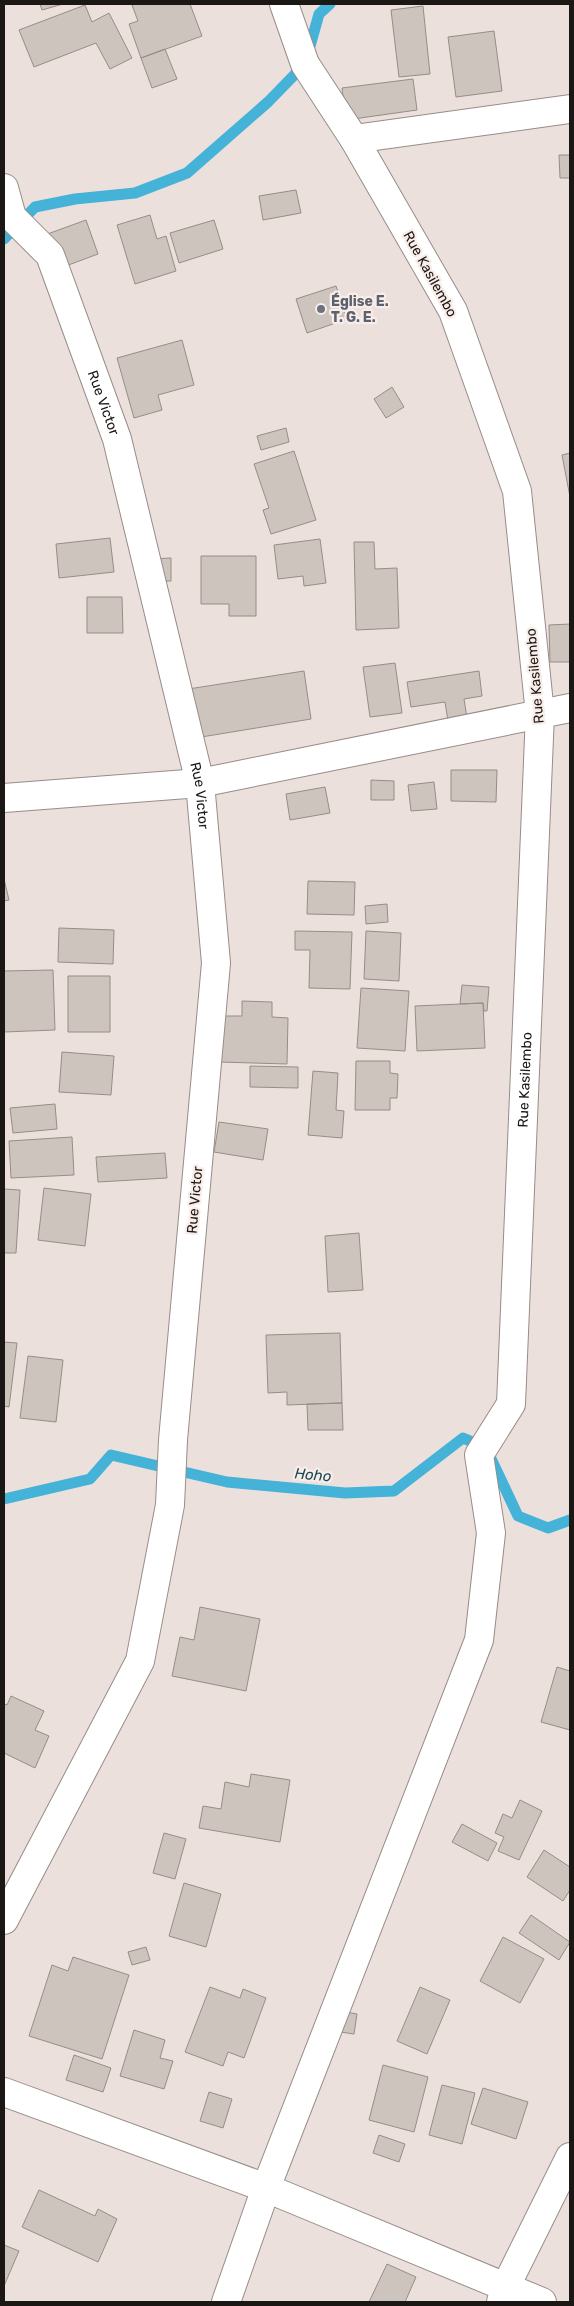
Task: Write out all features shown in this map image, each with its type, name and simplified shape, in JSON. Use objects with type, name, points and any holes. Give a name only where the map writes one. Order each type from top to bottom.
[{"type":"street","name":"Rue Kasilembo","points":[[266,2188],[479,1640],[491,1533],[478,1455],[511,1404],[540,714],[517,491],[453,311],[354,140],[305,64],[284,4]]},
{"type":"street","points":[[354,140],[570,109]]},
{"type":"street","name":"Rue Victor","points":[[4,188],[12,217],[50,255],[117,438],[200,783],[216,963],[173,1440],[170,1505],[140,1661],[4,1920]]},
{"type":"street","points":[[4,798],[200,783],[570,708]]},
{"type":"street","points":[[4,2092],[266,2188],[503,2295],[542,2302]]},
{"type":"street","points":[[503,2295],[570,2157]]},
{"type":"street","points":[[226,2302],[266,2188]]},
{"type":"building","points":[[40,4],[63,4],[42,10]]},
{"type":"building","points":[[190,4],[202,36],[141,58],[129,24],[138,21],[132,5]]},
{"type":"building","points":[[85,5],[92,22],[109,13],[132,58],[110,69],[96,43],[34,67],[19,30]]},
{"type":"building","points":[[423,6],[430,74],[399,77],[391,10]]},
{"type":"building","points":[[494,31],[502,91],[456,97],[448,37]]},
{"type":"building","points":[[165,49],[177,79],[152,88],[141,58]]},
{"type":"building","points":[[413,79],[417,110],[346,120],[342,88]]},
{"type":"building","points":[[559,155],[570,155],[570,178],[560,178]]},
{"type":"building","points":[[296,190],[301,213],[263,220],[259,196]]},
{"type":"building","points":[[150,215],[157,239],[166,236],[176,271],[135,284],[117,225]]},
{"type":"building","points":[[86,220],[98,254],[55,270],[42,236]]},
{"type":"building","points":[[214,220],[223,249],[179,263],[170,233]]},
{"type":"building","name":"Église E. T. G. E.","points":[[336,286],[347,319],[307,333],[296,299]]},
{"type":"building","points":[[182,340],[194,385],[158,395],[162,410],[134,418],[117,358]]},
{"type":"building","points":[[392,387],[404,407],[386,418],[374,399]]},
{"type":"building","points":[[286,428],[289,442],[261,450],[257,436]]},
{"type":"building","points":[[294,451],[316,520],[271,534],[263,510],[269,508],[254,464]]},
{"type":"building","points":[[570,453],[570,497],[562,455]]},
{"type":"building","points":[[110,538],[114,572],[59,578],[56,544]]},
{"type":"building","points":[[320,539],[326,583],[304,586],[303,576],[278,579],[274,545]]},
{"type":"building","points":[[354,542],[374,542],[375,569],[397,568],[399,628],[356,630]]},
{"type":"building","points":[[201,556],[256,556],[256,616],[229,616],[229,604],[201,604]]},
{"type":"building","points":[[171,558],[171,581],[151,581],[150,559]]},
{"type":"building","points":[[87,597],[122,597],[123,633],[87,633]]},
{"type":"building","points":[[570,624],[570,662],[550,662],[549,625]]},
{"type":"building","points":[[395,663],[402,713],[370,717],[363,667]]},
{"type":"building","points":[[304,671],[311,719],[177,741],[169,692]]},
{"type":"building","points":[[479,671],[482,696],[464,699],[467,718],[448,721],[445,702],[411,707],[407,682]]},
{"type":"building","points":[[451,770],[497,770],[496,802],[451,801]]},
{"type":"building","points":[[371,780],[394,781],[394,800],[371,800]]},
{"type":"building","points":[[434,782],[437,809],[411,811],[408,785]]},
{"type":"building","points":[[325,787],[330,813],[290,820],[286,794]]},
{"type":"building","points":[[4,879],[9,900],[4,901]]},
{"type":"building","points":[[308,881],[355,882],[354,915],[307,914]]},
{"type":"building","points":[[387,904],[388,922],[366,924],[365,906]]},
{"type":"building","points":[[59,928],[114,930],[113,964],[58,962]]},
{"type":"building","points":[[295,931],[352,932],[350,989],[309,988],[310,950],[295,950]]},
{"type":"building","points":[[366,931],[401,933],[399,981],[364,979]]},
{"type":"building","points":[[53,970],[55,1030],[4,1032],[4,971]]},
{"type":"building","points":[[68,976],[110,976],[110,1032],[68,1032]]},
{"type":"building","points":[[462,985],[489,987],[487,1011],[484,1011],[483,1003],[460,1004]]},
{"type":"building","points":[[361,988],[409,991],[405,1051],[357,1048]]},
{"type":"building","points":[[242,1001],[272,1002],[272,1017],[288,1018],[287,1064],[219,1062],[220,1016],[242,1016]]},
{"type":"building","points":[[483,1003],[485,1048],[417,1051],[415,1006]]},
{"type":"building","points":[[62,1052],[114,1056],[111,1095],[59,1092]]},
{"type":"building","points":[[356,1061],[390,1061],[390,1073],[398,1074],[397,1098],[390,1098],[390,1110],[355,1110]]},
{"type":"building","points":[[250,1066],[298,1067],[298,1088],[250,1087]]},
{"type":"building","points":[[313,1071],[338,1073],[336,1110],[344,1111],[342,1138],[308,1135]]},
{"type":"building","points":[[55,1104],[57,1129],[13,1133],[10,1108]]},
{"type":"building","points":[[219,1122],[268,1129],[263,1160],[214,1152]]},
{"type":"building","points":[[72,1137],[74,1175],[11,1178],[9,1141]]},
{"type":"building","points":[[165,1153],[167,1178],[98,1182],[96,1157]]},
{"type":"building","points":[[44,1188],[91,1194],[85,1246],[38,1240]]},
{"type":"building","points":[[4,1189],[20,1190],[16,1253],[4,1253]]},
{"type":"building","points":[[359,1233],[363,1290],[328,1292],[325,1236]]},
{"type":"building","points":[[340,1333],[342,1403],[287,1405],[287,1392],[268,1393],[266,1335]]},
{"type":"building","points":[[4,1342],[17,1343],[9,1407],[4,1406]]},
{"type":"building","points":[[28,1356],[63,1360],[56,1422],[20,1418]]},
{"type":"building","points":[[342,1403],[343,1430],[308,1430],[307,1404]]},
{"type":"building","points":[[200,1607],[260,1619],[246,1691],[172,1676],[180,1637],[194,1640]]},
{"type":"building","points":[[557,1667],[570,1671],[570,1730],[541,1722]]},
{"type":"building","points":[[11,1696],[44,1711],[35,1730],[49,1736],[35,1768],[4,1753],[4,1704],[7,1705]]},
{"type":"building","points":[[251,1774],[290,1780],[280,1842],[199,1828],[203,1806],[221,1809],[225,1782],[249,1787]]},
{"type":"building","points":[[520,1800],[542,1811],[519,1860],[498,1851],[504,1837],[495,1833],[503,1814],[512,1818]]},
{"type":"building","points":[[462,1824],[497,1843],[488,1861],[452,1842]]},
{"type":"building","points":[[164,1833],[186,1839],[175,1879],[153,1873]]},
{"type":"building","points":[[544,1850],[570,1867],[570,1890],[563,1901],[527,1877]]},
{"type":"building","points":[[184,1883],[221,1894],[206,1947],[169,1936]]},
{"type":"building","points":[[531,1915],[570,1942],[559,1960],[519,1933]]},
{"type":"building","points":[[503,1937],[544,1959],[520,2003],[480,1981]]},
{"type":"building","points":[[146,1947],[150,1960],[132,1965],[128,1952]]},
{"type":"building","points":[[73,1957],[129,1975],[102,2059],[29,2036],[52,1965],[68,1971]]},
{"type":"building","points":[[210,1987],[240,1998],[243,1989],[266,1998],[244,2058],[228,2052],[223,2066],[185,2052]]},
{"type":"building","points":[[420,1987],[450,2000],[427,2054],[397,2041]]},
{"type":"building","points":[[329,2009],[357,2014],[354,2034],[327,2030]]},
{"type":"building","points":[[134,2030],[165,2040],[160,2058],[173,2061],[164,2089],[120,2076]]},
{"type":"building","points":[[74,2055],[111,2068],[103,2092],[66,2080]]},
{"type":"building","points":[[383,2065],[428,2077],[414,2132],[369,2120]]},
{"type":"building","points":[[442,2085],[475,2093],[462,2144],[429,2135]]},
{"type":"building","points":[[483,2088],[528,2102],[516,2139],[471,2124]]},
{"type":"building","points":[[209,2092],[232,2099],[223,2128],[200,2121]]},
{"type":"building","points":[[379,2135],[405,2144],[399,2162],[373,2153]]},
{"type":"building","points":[[39,2190],[95,2216],[98,2209],[117,2219],[98,2262],[22,2227]]},
{"type":"building","points":[[4,2245],[19,2251],[4,2286]]},
{"type":"building","points":[[387,2264],[416,2277],[405,2302],[369,2302]]},
{"type":"waterway","points":[[4,239],[35,207],[75,199],[135,193],[187,173],[268,102],[305,64],[319,14],[330,4]]},
{"type":"waterway","name":"Hoho","points":[[4,1499],[90,1479],[111,1455],[227,1482],[345,1493],[394,1491],[463,1438],[486,1448],[518,1516],[548,1528],[570,1520]]},
{"type":"place","name":"Église E. T. G. E.","points":[[321,309]]}]
